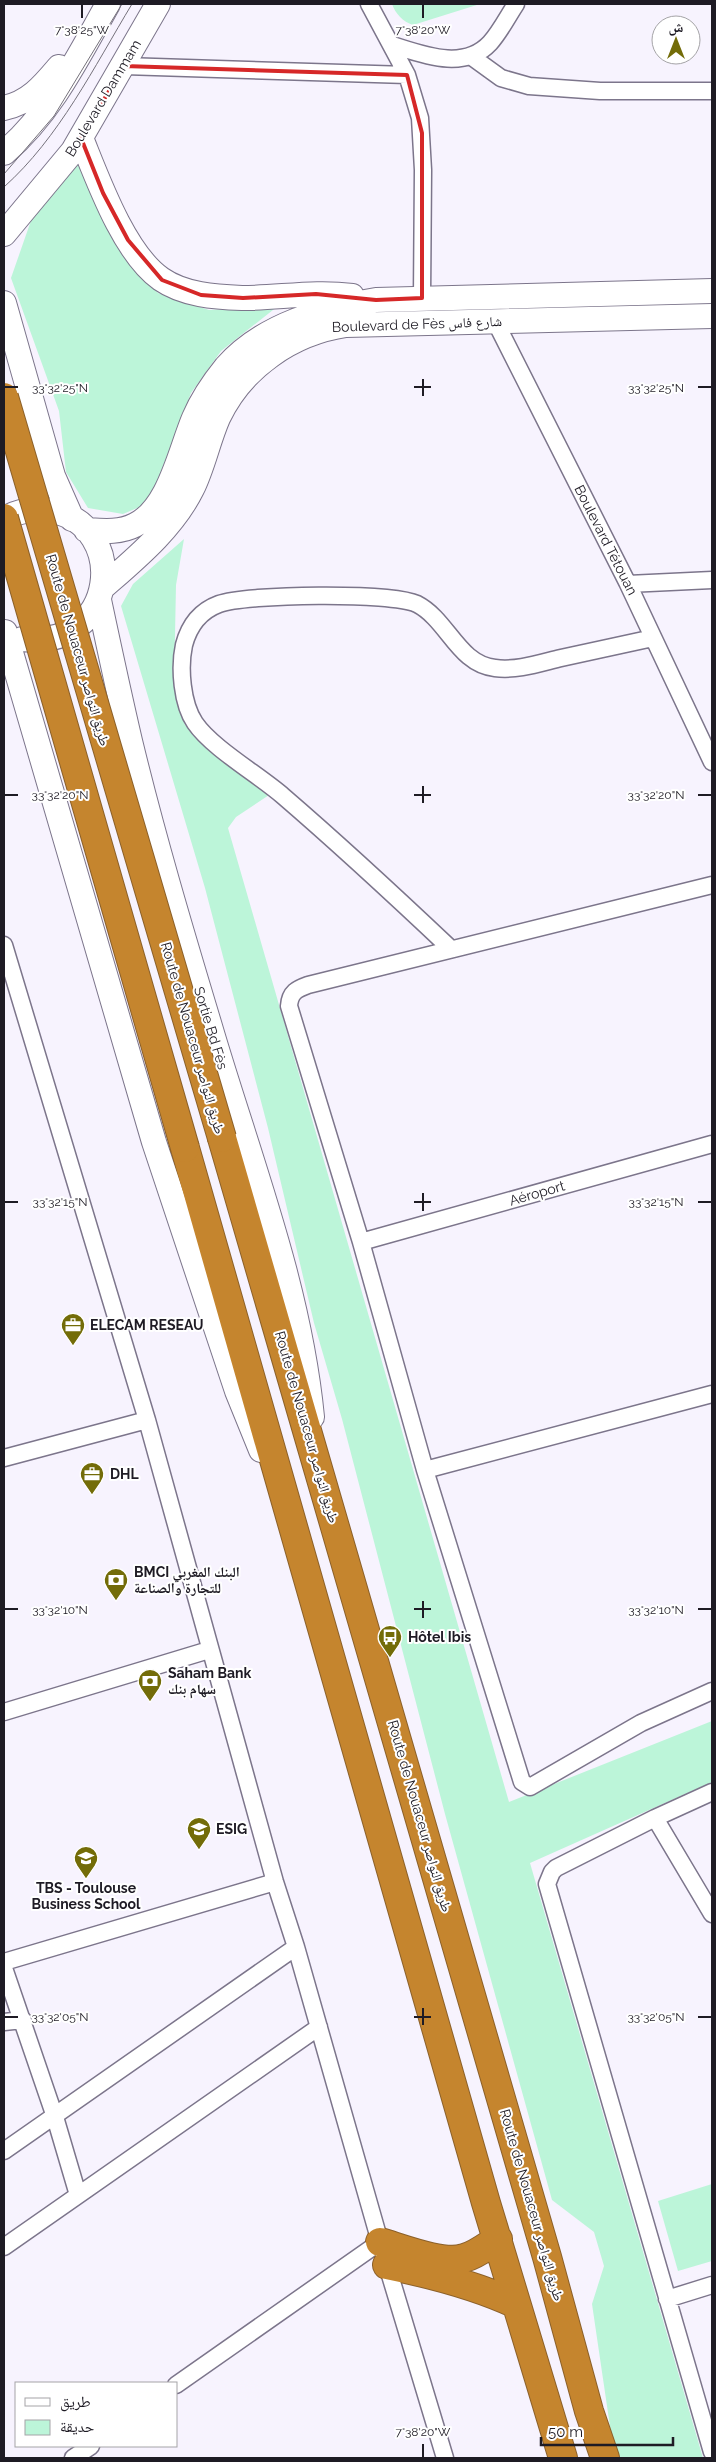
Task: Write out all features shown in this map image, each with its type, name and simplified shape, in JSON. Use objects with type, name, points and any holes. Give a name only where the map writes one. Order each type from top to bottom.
[{"type":"highway","name":"Route de Nouaceur طريق النواصر","points":[[4,398],[316,1456],[545,2248],[589,2411],[605,2458]]},
{"type":"highway","points":[[4,518],[516,2304],[563,2458]]},
{"type":"highway","points":[[376,2254],[448,2260],[462,2259],[474,2255],[498,2239]]},
{"type":"highway","points":[[376,2254],[471,2285],[516,2304]]},
{"type":"main road","points":[[4,153],[23,137],[56,94],[108,4]]},
{"type":"main road","name":"Boulevard Dammam","points":[[4,234],[81,138],[158,4]]},
{"type":"main road","points":[[4,108],[21,103],[33,95],[94,28]]},
{"type":"main road","points":[[81,138],[103,193],[128,240],[145,265],[162,280],[201,295],[243,298],[316,294],[376,300]]},
{"type":"main road","points":[[4,217],[4,234]]},
{"type":"main road","name":"Boulevard de Fès شارع فاس","points":[[4,518],[27,510],[43,509],[58,512],[79,524],[115,531],[133,526],[144,520],[153,511],[165,493],[194,417],[208,389],[228,365],[249,347],[290,323],[331,308],[376,300],[712,291]]},
{"type":"main road","name":"Sortie Bd Fès","points":[[4,303],[53,476],[79,524],[94,540],[103,563],[100,594],[130,742],[209,1024],[277,1242],[303,1350],[316,1456]]},
{"type":"main road","name":"Boulevard de Fès شارع فاس","points":[[4,632],[22,639],[41,640],[59,637],[76,629],[89,616],[100,594],[149,545],[176,514],[192,489],[219,417],[232,394],[264,359],[278,350],[325,328],[346,325],[495,320],[712,316]]},
{"type":"main road","points":[[4,632],[154,1142],[201,1287],[252,1431],[262,1454],[279,1476]]},
{"type":"street","points":[[369,4],[407,75],[417,104],[422,134],[422,298]]},
{"type":"street","points":[[392,46],[436,57],[454,59],[472,57],[492,41],[516,4]]},
{"type":"street","points":[[472,57],[502,78],[530,86],[600,91],[712,91]]},
{"type":"street","points":[[124,66],[407,75]]},
{"type":"street","name":"Boulevard Tétouan","points":[[495,320],[628,584],[712,762]]},
{"type":"street","points":[[628,584],[712,580]]},
{"type":"street","points":[[451,949],[387,888],[281,794],[233,758],[196,724],[191,715],[184,687],[182,667],[184,646],[191,626],[199,615],[218,604],[239,599],[345,596],[406,600],[427,610],[468,657],[485,666],[497,668],[525,666],[653,638]]},
{"type":"street","points":[[712,885],[308,985],[299,988],[291,995],[289,1006],[361,1242],[425,1470],[518,1776],[525,1786],[530,1787],[641,1722],[712,1691]]},
{"type":"street","points":[[4,948],[147,1420],[209,1650],[275,1882],[319,2027],[376,2254],[445,2458]]},
{"type":"street","name":"Aéroport","points":[[361,1242],[712,1144]]},
{"type":"street","points":[[425,1470],[712,1394]]},
{"type":"street","points":[[4,1458],[147,1420]]},
{"type":"street","points":[[4,1712],[209,1650]]},
{"type":"street","points":[[712,1792],[655,1818],[556,1868],[549,1877],[547,1890],[712,2452]]},
{"type":"street","points":[[655,1818],[712,1914]]},
{"type":"street","points":[[4,1962],[275,1882]]},
{"type":"street","points":[[4,2151],[296,1948]]},
{"type":"street","points":[[4,1968],[55,2117],[78,2195]]},
{"type":"street","points":[[4,2022],[23,2020]]},
{"type":"street","points":[[4,2247],[319,2027]]},
{"type":"street","points":[[178,2384],[376,2254]]},
{"type":"street","points":[[667,2299],[712,2285]]},
{"type":"street","points":[[73,2458],[90,2447]]},
{"type":"highlighted area","points":[[124,66],[407,75],[422,133],[422,298],[376,300],[316,294],[243,298],[201,295],[162,280],[128,240],[103,193],[81,138]]},
{"type":"green space","points":[[392,4],[480,4],[413,25],[400,17]]},
{"type":"green space","points":[[79,160],[123,248],[158,293],[209,310],[278,306],[221,351],[191,393],[149,503],[123,514],[88,508],[66,472],[59,411],[11,278],[34,212]]},
{"type":"green space","points":[[184,539],[176,585],[174,685],[185,725],[269,795],[236,817],[228,828],[509,1802],[712,1721],[712,1782],[530,1863],[703,2458],[620,2458],[612,2440],[592,2304],[604,2266],[594,2232],[552,2200],[445,1814],[342,1419],[314,1323],[268,1128],[205,888],[121,606],[133,584]]},
{"type":"green space","points":[[712,2184],[712,2261],[678,2271],[658,2201]]},
{"type":"tram line","points":[[4,174],[54,116],[122,4]]},
{"type":"tram line","points":[[4,187],[24,168],[59,124],[132,4]]},
{"type":"place","name":"ELECAM RESEAU","points":[[73,1346]]},
{"type":"place","name":"DHL","points":[[92,1495]]},
{"type":"place","name":"BMCI البنك المغربي للتجارة والصناعة","points":[[116,1601]]},
{"type":"place","name":"Hôtel Ibis","points":[[390,1658]]},
{"type":"place","name":"Saham Bank سهام بنك","points":[[150,1702]]},
{"type":"place","name":"ESIG","points":[[199,1850]]},
{"type":"place","name":"TBS - Toulouse Business School","points":[[86,1879]]}]
